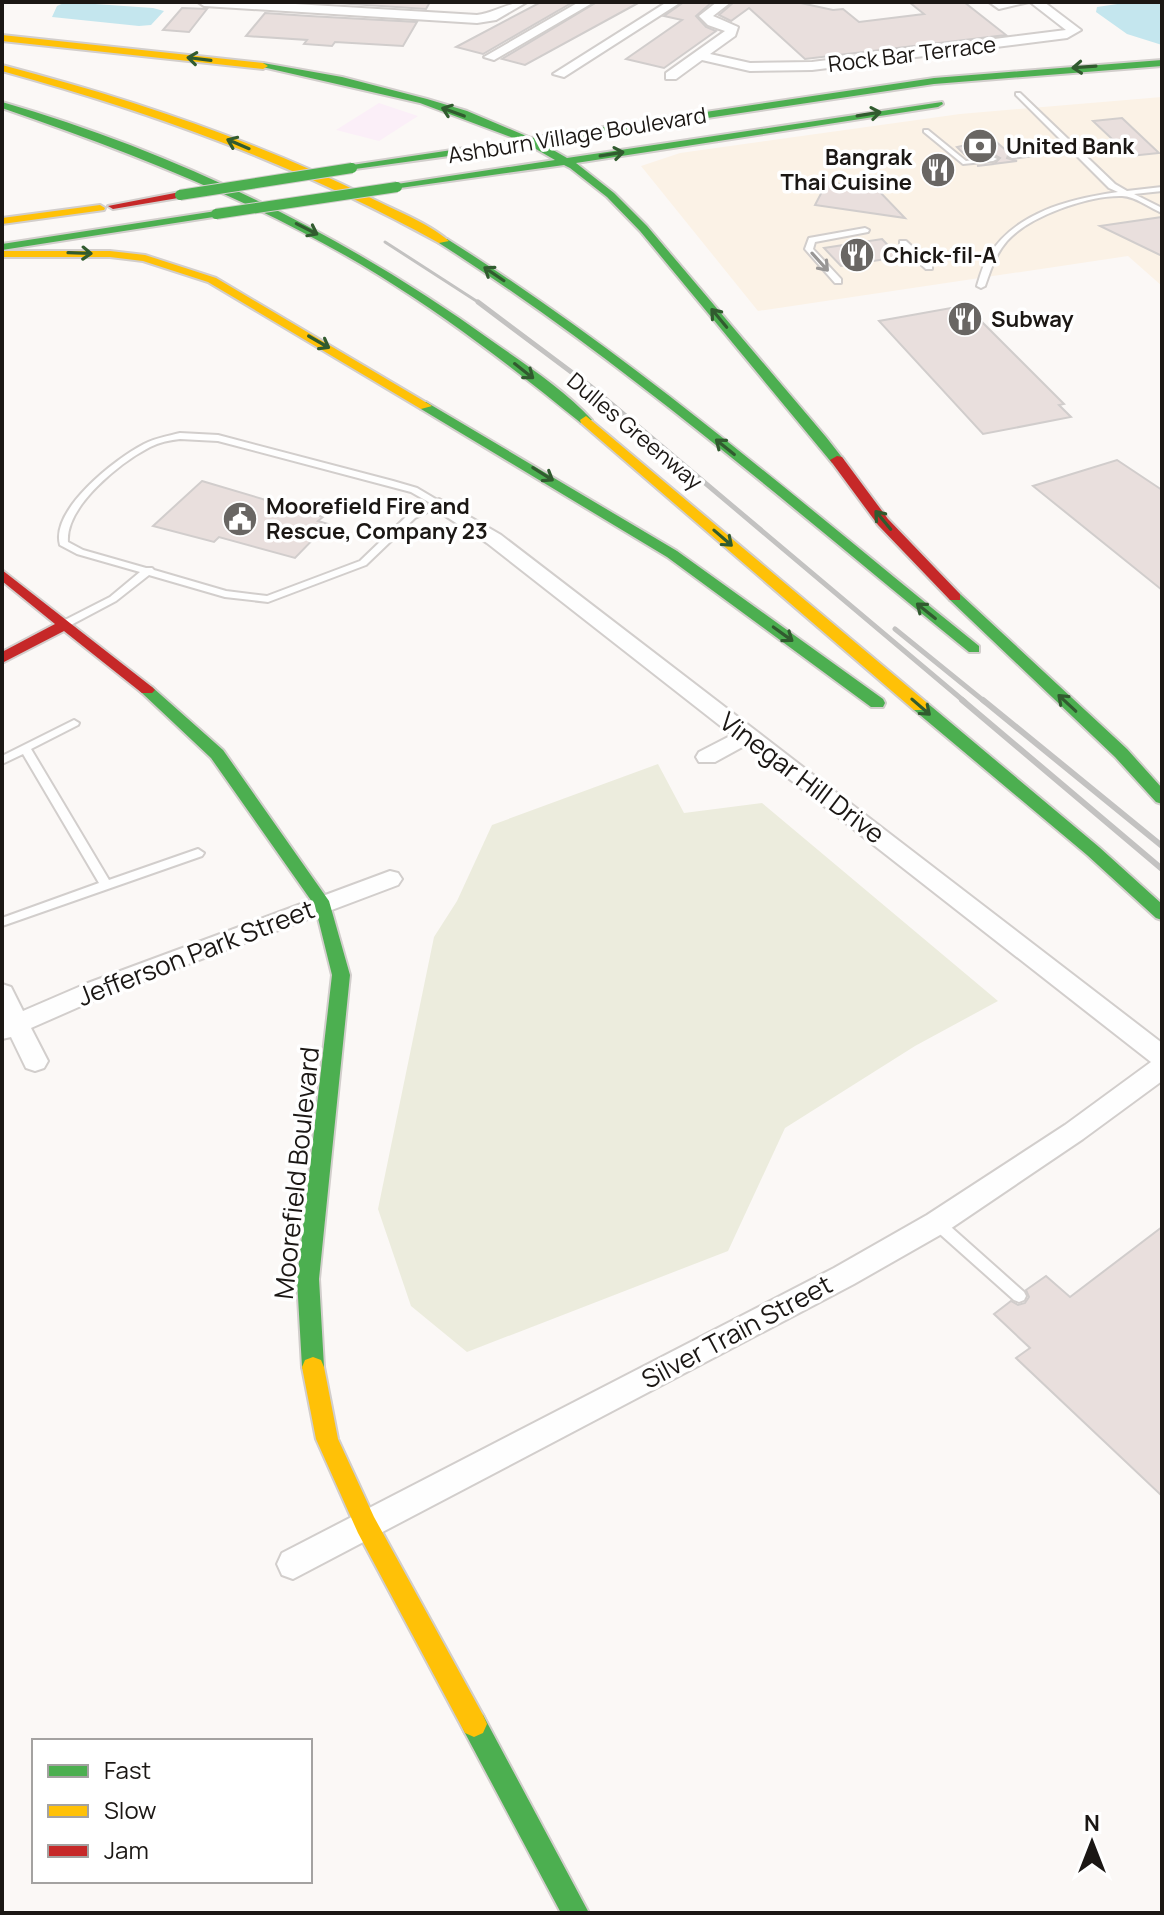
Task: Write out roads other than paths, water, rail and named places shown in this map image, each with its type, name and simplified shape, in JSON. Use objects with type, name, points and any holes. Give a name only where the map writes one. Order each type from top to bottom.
[{"type":"main road","points":[[2,38],[324,76],[419,100],[492,126],[566,162],[613,198],[642,228],[820,438],[883,522],[973,616],[1121,753],[1162,799]]},
{"type":"main road","name":"Ashburn Village Boulevard","points":[[2,222],[934,81],[1162,63]]},
{"type":"main road","name":"Dulles Greenway","points":[[2,68],[112,99],[228,139],[351,195],[442,242],[490,271],[630,369],[986,659]]},
{"type":"main road","points":[[1012,95],[1044,92]]},
{"type":"main road","name":"Ashburn Village Boulevard","points":[[2,247],[389,184],[566,162],[955,101]]},
{"type":"main road","name":"Dulles Greenway","points":[[2,105],[99,135],[201,177],[380,269],[425,297],[513,362],[1093,851],[1162,914]]},
{"type":"main road","points":[[2,120],[72,137],[201,177]]},
{"type":"main road","points":[[389,184],[496,162],[514,156],[525,142]]},
{"type":"main road","points":[[2,254],[110,254],[145,258],[212,280],[516,458],[672,554],[897,719]]},
{"type":"main road","name":"Moorefield Boulevard","points":[[2,574],[126,670],[217,754],[323,905],[341,975],[308,1279],[311,1355],[327,1439],[366,1525],[576,1913]]},
{"type":"main road","points":[[2,658],[65,624]]},
{"type":"main road","points":[[1048,709],[1162,799]]},
{"type":"main road","points":[[1010,806],[1162,923]]},
{"type":"street","points":[[204,2],[352,7],[448,18],[492,17],[521,2]]},
{"type":"street","points":[[448,18],[458,2]]},
{"type":"street","points":[[490,57],[588,2]]},
{"type":"street","points":[[671,76],[733,30],[705,16],[725,2]]},
{"type":"street","points":[[995,2],[999,5],[1023,2]]},
{"type":"street","name":"Rock Bar Terrace","points":[[699,55],[750,67],[812,66],[1067,34],[1075,30],[1036,2]]},
{"type":"street","points":[[650,5],[669,5]]},
{"type":"street","points":[[559,74],[669,5]]},
{"type":"street","name":"Vinegar Hill Drive","points":[[439,504],[494,539],[1162,1057]]},
{"type":"street","points":[[707,757],[746,736]]},
{"type":"street","name":"Jefferson Park Street","points":[[10,1027],[97,989],[390,879]]},
{"type":"street","points":[[2,993],[10,1027],[35,1061]]},
{"type":"street","name":"Silver Train Street","points":[[293,1564],[844,1276],[937,1223],[1074,1132],[1162,1067]]},
{"type":"lane","points":[[1012,95],[1112,186],[1162,211]]},
{"type":"lane","points":[[926,131],[965,163],[993,159]]},
{"type":"lane","points":[[1012,156],[1032,154]]},
{"type":"lane","points":[[981,286],[990,254],[1014,230],[1044,213],[1123,193],[1162,189]]},
{"type":"lane","points":[[838,281],[808,244],[812,240],[865,230]]},
{"type":"lane","points":[[903,243],[929,267]]},
{"type":"lane","points":[[193,435],[218,438],[414,490],[439,504],[412,516],[363,563],[268,599],[225,594],[67,547],[61,540],[61,530],[72,510],[135,453],[167,438],[193,435]]},
{"type":"lane","points":[[65,624],[113,599],[149,570]]},
{"type":"lane","points":[[2,760],[74,723]]},
{"type":"lane","points":[[25,748],[106,885]]},
{"type":"lane","points":[[2,922],[198,853]]},
{"type":"lane","points":[[937,1223],[1019,1296]]},
{"type":"water","points":[[66,2],[164,11],[151,25],[139,26],[52,17],[57,6]]},
{"type":"water","points":[[1162,2],[1162,45],[1127,34],[1096,12],[1097,7]]},
{"type":"railway","points":[[385,242],[479,302]]},
{"type":"railway","points":[[479,302],[590,386],[965,702]]},
{"type":"railway","points":[[895,629],[985,702]]},
{"type":"railway","points":[[962,700],[1162,869]]},
{"type":"railway","points":[[983,700],[1162,846]]},
{"type":"place","name":"United Bank","points":[[980,146]]},
{"type":"place","name":"Bangrak Thai Cuisine","points":[[938,170]]},
{"type":"place","name":"Chick-fil-A","points":[[857,255]]},
{"type":"place","name":"Subway","points":[[965,319]]},
{"type":"place","name":"Moorefield Fire and Rescue, Company 23","points":[[240,519]]}]
